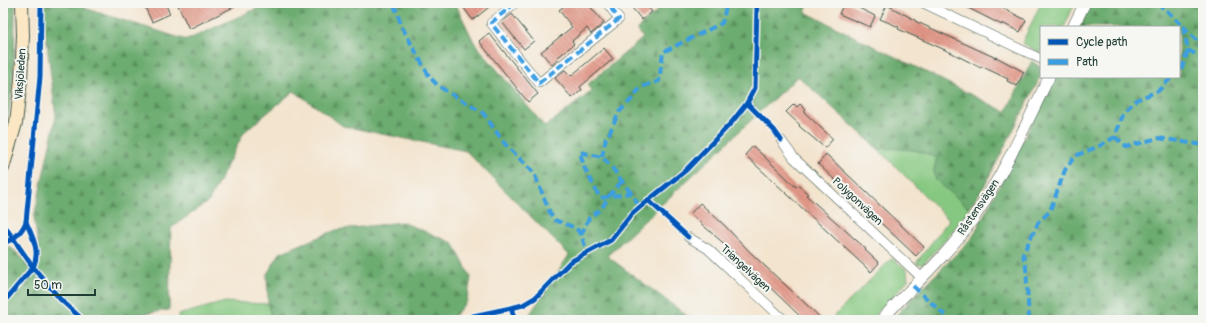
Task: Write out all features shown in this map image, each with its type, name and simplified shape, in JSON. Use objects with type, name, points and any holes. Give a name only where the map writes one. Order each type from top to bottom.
[{"type":"main road","name":"Viksjöleden","points":[[3,168],[16,123],[21,80],[23,35],[22,3]]},
{"type":"street","points":[[515,3],[491,23],[539,82],[619,19],[607,3]]},
{"type":"street","points":[[923,3],[1040,59]]},
{"type":"street","points":[[1074,26],[1085,3]]},
{"type":"street","name":"Råstensvägen","points":[[881,320],[955,241],[972,220],[992,190],[1048,78]]},
{"type":"street","name":"Polygonvägen","points":[[782,140],[794,158],[921,277]]},
{"type":"street","name":"Triangelvägen","points":[[688,237],[708,249],[784,320]]},
{"type":"green space","points":[[3,3],[15,3],[12,90],[3,142]]},
{"type":"green space","points":[[44,3],[81,3],[84,8],[187,40],[269,3],[455,3],[474,42],[545,127],[592,91],[587,85],[643,38],[637,29],[665,3],[809,3],[805,12],[1006,112],[1032,61],[1040,67],[1040,78],[985,185],[969,208],[936,180],[934,170],[937,158],[916,150],[878,149],[798,76],[607,256],[693,320],[526,320],[569,255],[466,151],[343,126],[294,91],[244,132],[209,201],[171,228],[169,310],[103,320],[6,320],[3,312],[3,252],[9,246],[37,271],[40,260],[34,217],[56,117],[44,20]]},
{"type":"green space","points":[[1041,3],[1075,3],[1064,26],[1040,26],[1040,52],[1022,43]]},
{"type":"green space","points":[[1091,3],[1203,3],[1203,320],[892,320],[972,238],[1055,78],[1180,78],[1180,26],[1080,26]]},
{"type":"green space","points":[[898,148],[926,152],[937,158],[934,170],[936,180],[969,208],[950,235],[923,264],[916,263],[949,220],[878,149]]},
{"type":"green space","points":[[402,222],[453,243],[471,277],[467,301],[451,320],[272,320],[268,304],[267,274],[280,253],[336,230]]},
{"type":"green space","points":[[892,258],[907,270],[908,280],[871,320],[830,320]]},
{"type":"green space","points":[[225,302],[268,304],[272,320],[179,320],[178,315]]},
{"type":"building","points":[[143,3],[165,3],[170,14],[152,22]]},
{"type":"building","points":[[177,3],[242,3],[189,29]]},
{"type":"building","points":[[460,3],[494,3],[473,20]]},
{"type":"building","points":[[568,3],[587,3],[604,23],[591,34],[587,28],[572,41],[574,44],[557,58],[558,60],[552,65],[541,52],[572,27],[559,10]]},
{"type":"building","points":[[628,3],[645,3],[652,12],[642,20]]},
{"type":"building","points":[[844,3],[849,3],[875,16],[870,27],[839,14]]},
{"type":"building","points":[[958,3],[992,3],[1026,20],[1020,32],[1002,23],[1002,25]]},
{"type":"building","points":[[887,5],[915,21],[996,57],[1024,72],[1017,86],[1007,81],[1008,79],[981,66],[981,68],[880,19]]},
{"type":"building","points":[[512,14],[534,41],[524,49],[502,22]]},
{"type":"building","points":[[489,33],[538,94],[528,102],[479,41]]},
{"type":"building","points":[[604,48],[613,59],[580,87],[582,90],[572,98],[555,78],[565,70],[571,76]]},
{"type":"building","points":[[794,104],[797,107],[800,104],[806,110],[804,112],[833,139],[825,148],[799,126],[800,125],[786,112]]},
{"type":"building","points":[[753,146],[796,187],[798,185],[808,194],[806,195],[866,249],[865,250],[879,263],[871,272],[745,155]]},
{"type":"building","points":[[826,154],[924,247],[916,256],[818,164]]},
{"type":"building","points":[[700,203],[823,320],[804,320],[729,248],[690,214]]},
{"type":"marked path","points":[[515,3],[491,23],[539,83],[619,19],[607,3]]},
{"type":"marked path","points":[[602,157],[606,138],[619,112],[641,87],[659,81],[663,52],[722,23],[727,3]]},
{"type":"marked path","points":[[1157,3],[1183,26],[1188,50],[1182,68],[1180,69]]},
{"type":"marked path","points":[[394,4],[402,27],[429,76],[438,86],[483,113],[505,144],[534,173],[550,213],[555,220],[576,228],[581,235],[587,251]]},
{"type":"marked path","points":[[1183,26],[1196,40],[1203,51]]},
{"type":"marked path","points":[[1188,50],[1203,58]]},
{"type":"marked path","points":[[1029,320],[1026,267],[1023,254],[1038,223],[1050,211],[1065,170],[1075,156],[1099,146],[1115,137],[1124,112],[1136,100],[1158,91],[1171,78]]},
{"type":"marked path","points":[[1115,137],[1126,147],[1158,138],[1203,145]]},
{"type":"marked path","points":[[631,193],[610,165],[602,157],[580,152],[584,167],[600,198],[631,193],[640,207]]},
{"type":"marked path","points":[[581,235],[589,218],[602,208],[609,196],[622,181]]},
{"type":"marked path","points":[[913,286],[950,320]]},
{"type":"cycle path","points":[[3,243],[11,240],[17,235],[26,222],[40,77],[41,3]]},
{"type":"cycle path","points":[[511,308],[523,305],[535,298],[570,262],[611,240],[632,214],[686,170],[732,122],[747,103],[755,88],[757,3]]},
{"type":"cycle path","points":[[747,103],[774,130],[781,140]]},
{"type":"cycle path","points":[[648,200],[688,237]]},
{"type":"cycle path","points":[[26,222],[33,238],[36,250],[33,267],[60,299],[83,320]]},
{"type":"cycle path","points":[[3,224],[33,267],[3,303]]},
{"type":"cycle path","points":[[461,320],[511,308],[515,320]]}]
